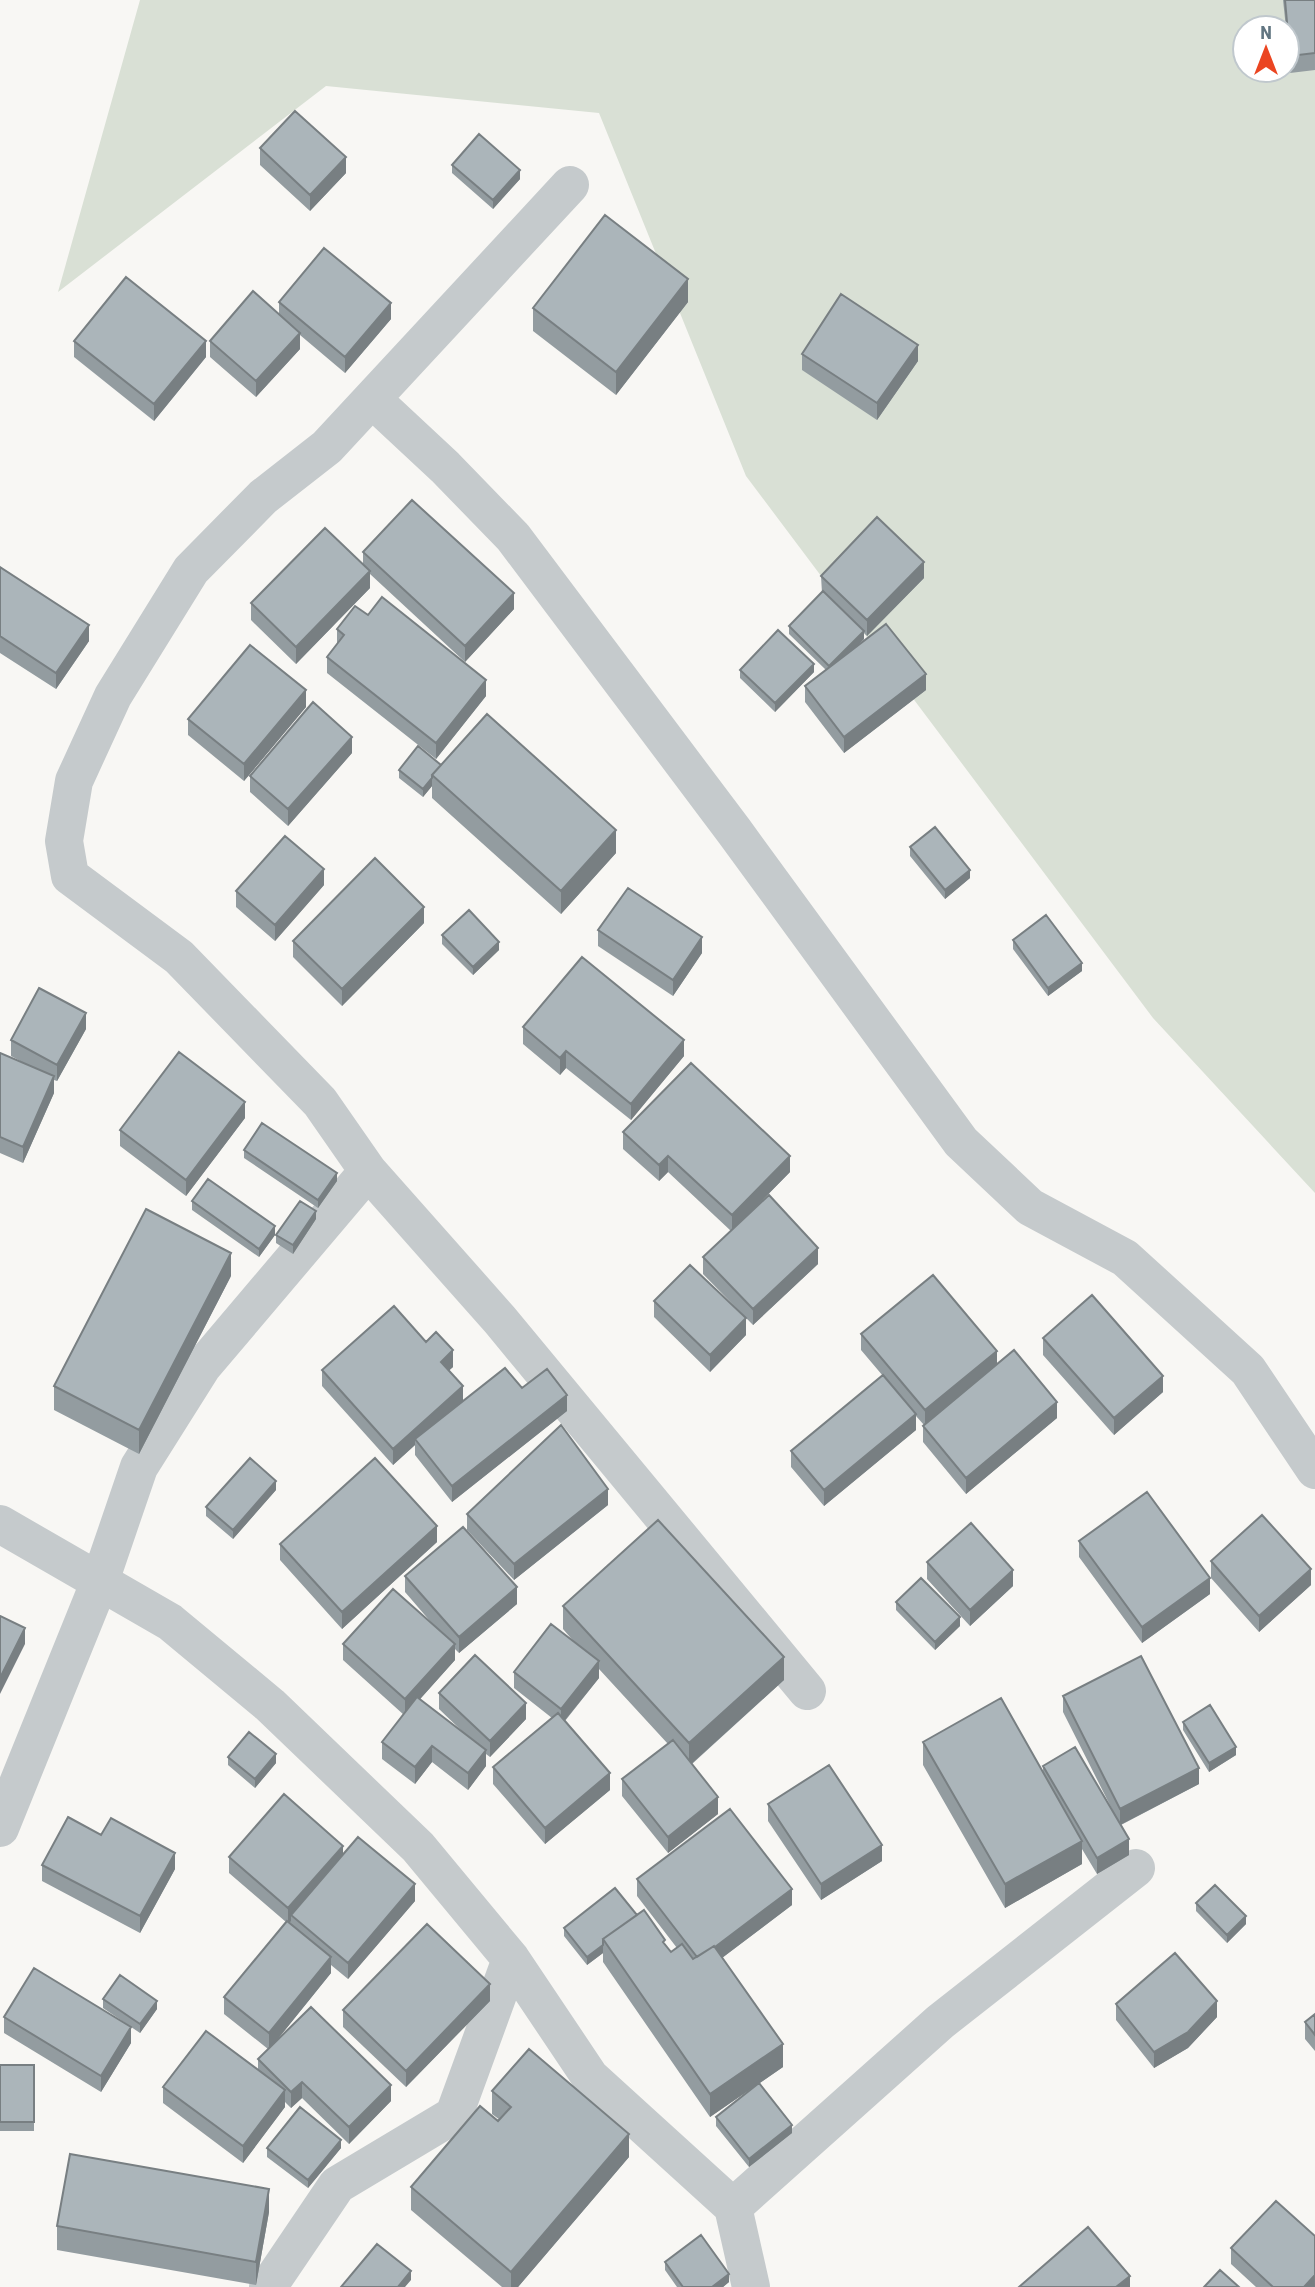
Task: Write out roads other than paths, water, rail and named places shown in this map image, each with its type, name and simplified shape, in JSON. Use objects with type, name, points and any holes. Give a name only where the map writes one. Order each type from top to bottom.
[{"type":"street","points":[[570,185],[327,447],[263,497],[191,570],[113,696],[74,781],[64,841],[70,876],[179,957],[320,1102],[368,1171],[500,1320],[807,1690]]},
{"type":"street","points":[[372,399],[445,467],[513,537],[734,831],[961,1142],[1030,1207],[1125,1258],[1248,1370],[1315,1470]]},
{"type":"street","points":[[0,1828],[100,1581],[139,1466],[202,1367],[368,1171]]},
{"type":"street","points":[[0,1524],[170,1622],[270,1705],[418,1847],[510,1959],[590,2077],[733,2207],[751,2287]]},
{"type":"street","points":[[733,2207],[940,2022],[1136,1868]]},
{"type":"street","points":[[268,2287],[337,2185],[454,2115],[510,1959]]}]
